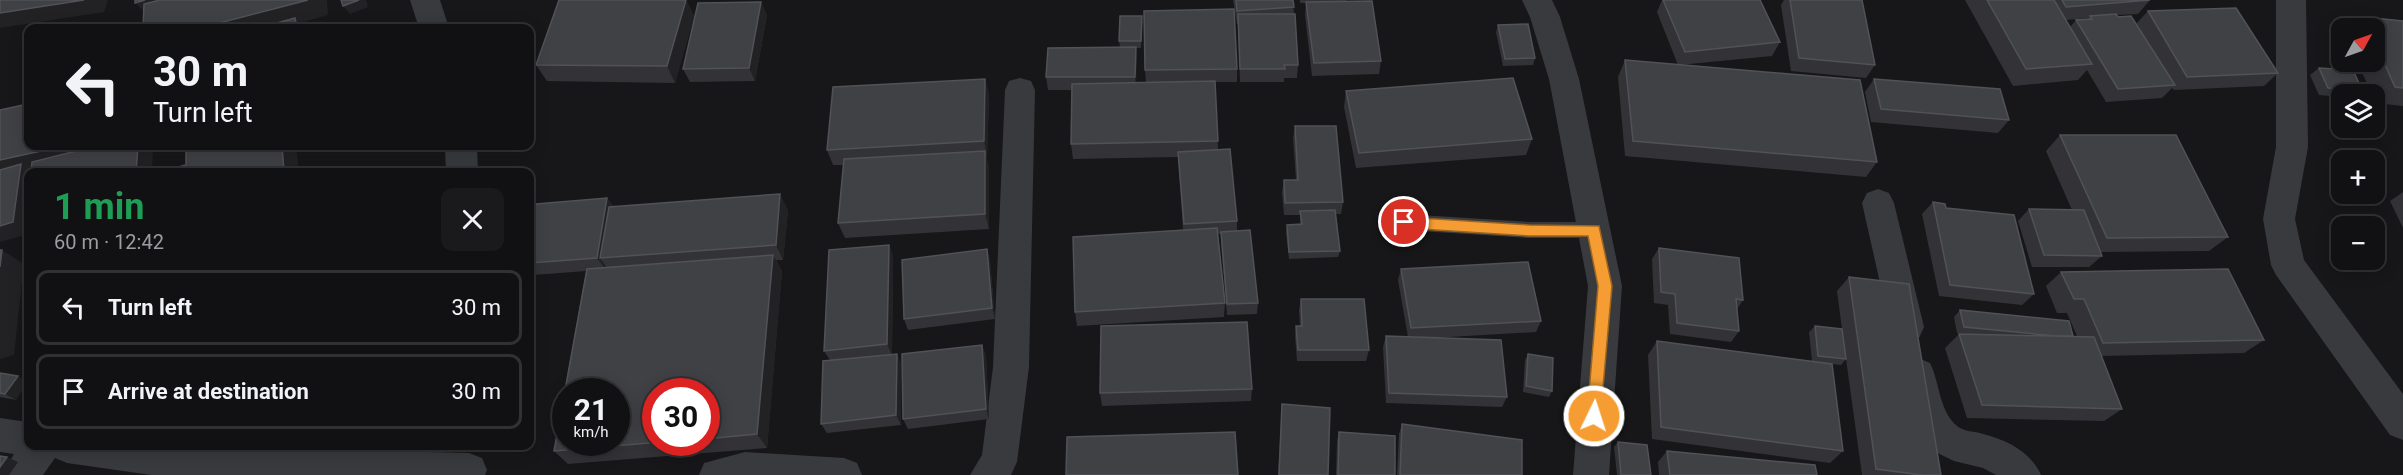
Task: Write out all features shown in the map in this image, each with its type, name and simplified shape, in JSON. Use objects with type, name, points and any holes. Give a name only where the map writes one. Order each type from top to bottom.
[{"type":"street","points":[[425,0],[433,24]]},
{"type":"street","points":[[1537,0],[1545,17],[1564,80],[1605,286],[1591,475]]},
{"type":"street","points":[[2291,0],[2292,147],[2278,219],[2288,265],[2403,423]]},
{"type":"street","points":[[988,475],[999,462],[1011,367],[1020,90]]},
{"type":"street","points":[[462,150],[462,168]]},
{"type":"street","points":[[1878,203],[1926,407],[1934,424],[1944,438],[1963,448],[1987,452],[2014,466],[2023,475]]},
{"type":"street","points":[[0,435],[24,438]]},
{"type":"street","points":[[20,475],[40,450]]},
{"type":"street","points":[[94,450],[187,464],[469,464]]},
{"type":"street","points":[[717,475],[745,469],[844,475]]},
{"type":"lane","points":[[1404,222],[1529,230],[1594,230]]},
{"type":"building","points":[[0,0],[84,0],[0,13]]},
{"type":"building","points":[[160,0],[308,0],[215,24],[143,24],[144,4]]},
{"type":"building","points":[[341,0],[359,0],[343,6]]},
{"type":"building","points":[[559,0],[686,0],[667,66],[536,65]]},
{"type":"building","points":[[1236,0],[1293,0],[1294,7],[1237,11]]},
{"type":"building","points":[[1663,0],[1760,0],[1780,42],[1685,52]]},
{"type":"building","points":[[1790,0],[1862,0],[1875,65],[1799,58]]},
{"type":"building","points":[[1987,0],[2054,0],[2092,64],[2026,69]]},
{"type":"building","points":[[2062,0],[2150,0],[2066,7]]},
{"type":"building","points":[[1372,1],[1381,61],[1314,63],[1306,2]]},
{"type":"building","points":[[761,2],[749,68],[683,69],[698,3]]},
{"type":"building","points":[[2236,8],[2278,73],[2187,77],[2148,11]]},
{"type":"building","points":[[1234,9],[1237,69],[1145,70],[1144,11]]},
{"type":"building","points":[[1238,14],[1295,14],[1298,65],[1284,65],[1285,69],[1240,69]]},
{"type":"building","points":[[2116,14],[2118,17],[2131,16],[2175,85],[2118,89],[2076,20],[2092,19],[2090,16]]},
{"type":"building","points":[[1120,16],[1142,16],[1141,41],[1119,41]]},
{"type":"building","points":[[295,18],[296,24],[273,24]]},
{"type":"building","points":[[2385,19],[2403,21],[2403,88],[2395,87],[2385,65]]},
{"type":"building","points":[[1528,24],[1535,58],[1505,59],[1498,25]]},
{"type":"building","points":[[1136,47],[1135,77],[1046,77],[1048,48]]},
{"type":"building","points":[[1625,60],[1860,80],[1877,162],[1633,141]]},
{"type":"building","points":[[2319,68],[2331,69],[2331,72],[2354,72],[2359,84],[2331,84],[2331,88],[2328,88]]},
{"type":"building","points":[[1513,78],[1532,139],[1359,153],[1346,91]]},
{"type":"building","points":[[985,79],[984,141],[827,150],[833,87]]},
{"type":"building","points":[[1874,79],[2000,89],[2009,120],[1881,109]]},
{"type":"building","points":[[1215,81],[1218,141],[1071,144],[1072,84]]},
{"type":"building","points":[[24,105],[24,150],[46,150],[0,160],[0,110]]},
{"type":"building","points":[[1295,126],[1336,126],[1343,202],[1285,203],[1284,180],[1298,180]]},
{"type":"building","points":[[2060,135],[2176,135],[2228,237],[2107,238]]},
{"type":"building","points":[[1230,149],[1237,221],[1184,224],[1178,152]]},
{"type":"building","points":[[80,150],[138,150],[136,168],[31,168],[32,162]]},
{"type":"building","points":[[186,150],[282,150],[284,168],[174,168],[186,165]]},
{"type":"building","points":[[985,151],[985,214],[838,223],[844,159]]},
{"type":"building","points":[[21,164],[13,222],[0,226],[0,170]]},
{"type":"building","points":[[780,194],[776,245],[600,258],[609,207]]},
{"type":"building","points":[[607,198],[597,258],[534,263],[536,204]]},
{"type":"building","points":[[1933,202],[1945,204],[1946,208],[2014,215],[2034,294],[1950,285]]},
{"type":"building","points":[[2029,209],[2084,210],[2102,256],[2044,255]]},
{"type":"building","points":[[1335,210],[1340,251],[1289,252],[1287,225],[1302,224],[1300,211]]},
{"type":"building","points":[[1217,228],[1225,303],[1075,312],[1073,237]]},
{"type":"building","points":[[1250,230],[1258,303],[1227,304],[1221,232]]},
{"type":"building","points":[[889,245],[887,344],[824,351],[829,250]]},
{"type":"building","points":[[1659,248],[1739,258],[1743,300],[1736,299],[1739,331],[1677,323],[1675,294],[1661,292]]},
{"type":"building","points":[[987,249],[992,308],[904,319],[902,260]]},
{"type":"building","points":[[773,255],[757,434],[720,438],[720,378],[642,378],[642,444],[630,445],[630,378],[567,378],[587,269]]},
{"type":"building","points":[[1528,262],[1541,321],[1411,328],[1401,269]]},
{"type":"building","points":[[2228,269],[2264,340],[2103,343],[2084,299],[2074,299],[2061,272]]},
{"type":"building","points":[[1849,277],[1909,284],[1941,475],[1876,469]]},
{"type":"building","points":[[1301,299],[1364,299],[1369,350],[1298,350],[1296,326],[1302,326]]},
{"type":"building","points":[[1960,310],[2069,321],[2073,336],[1964,327]]},
{"type":"building","points":[[1247,322],[1252,389],[1100,393],[1101,326]]},
{"type":"building","points":[[1815,326],[1842,329],[1846,359],[1818,356]]},
{"type":"building","points":[[1959,334],[2094,337],[2122,409],[1982,405]]},
{"type":"building","points":[[1386,336],[1501,340],[1507,397],[1389,393]]},
{"type":"building","points":[[1657,341],[1832,364],[1843,451],[1661,427]]},
{"type":"building","points":[[982,345],[986,409],[903,419],[902,354]]},
{"type":"building","points":[[897,354],[896,415],[821,424],[823,361]]},
{"type":"building","points":[[1528,354],[1553,358],[1552,391],[1526,386]]},
{"type":"building","points":[[0,373],[18,376],[5,394],[0,393]]},
{"type":"building","points":[[1282,404],[1330,408],[1328,475],[1279,475]]},
{"type":"building","points":[[1402,424],[1522,440],[1522,475],[1400,475]]},
{"type":"building","points":[[1235,432],[1238,475],[1066,475],[1067,437]]},
{"type":"building","points":[[1339,432],[1395,436],[1395,475],[1338,475]]},
{"type":"building","points":[[1618,442],[1647,445],[1651,475],[1621,475]]},
{"type":"building","points":[[1667,451],[1815,465],[1817,475],[1670,475]]},
{"type":"building","points":[[0,456],[7,457],[0,467]]},
{"type":"route","points":[[1404,222],[1529,230],[1594,230],[1605,286],[1594,416]]}]
